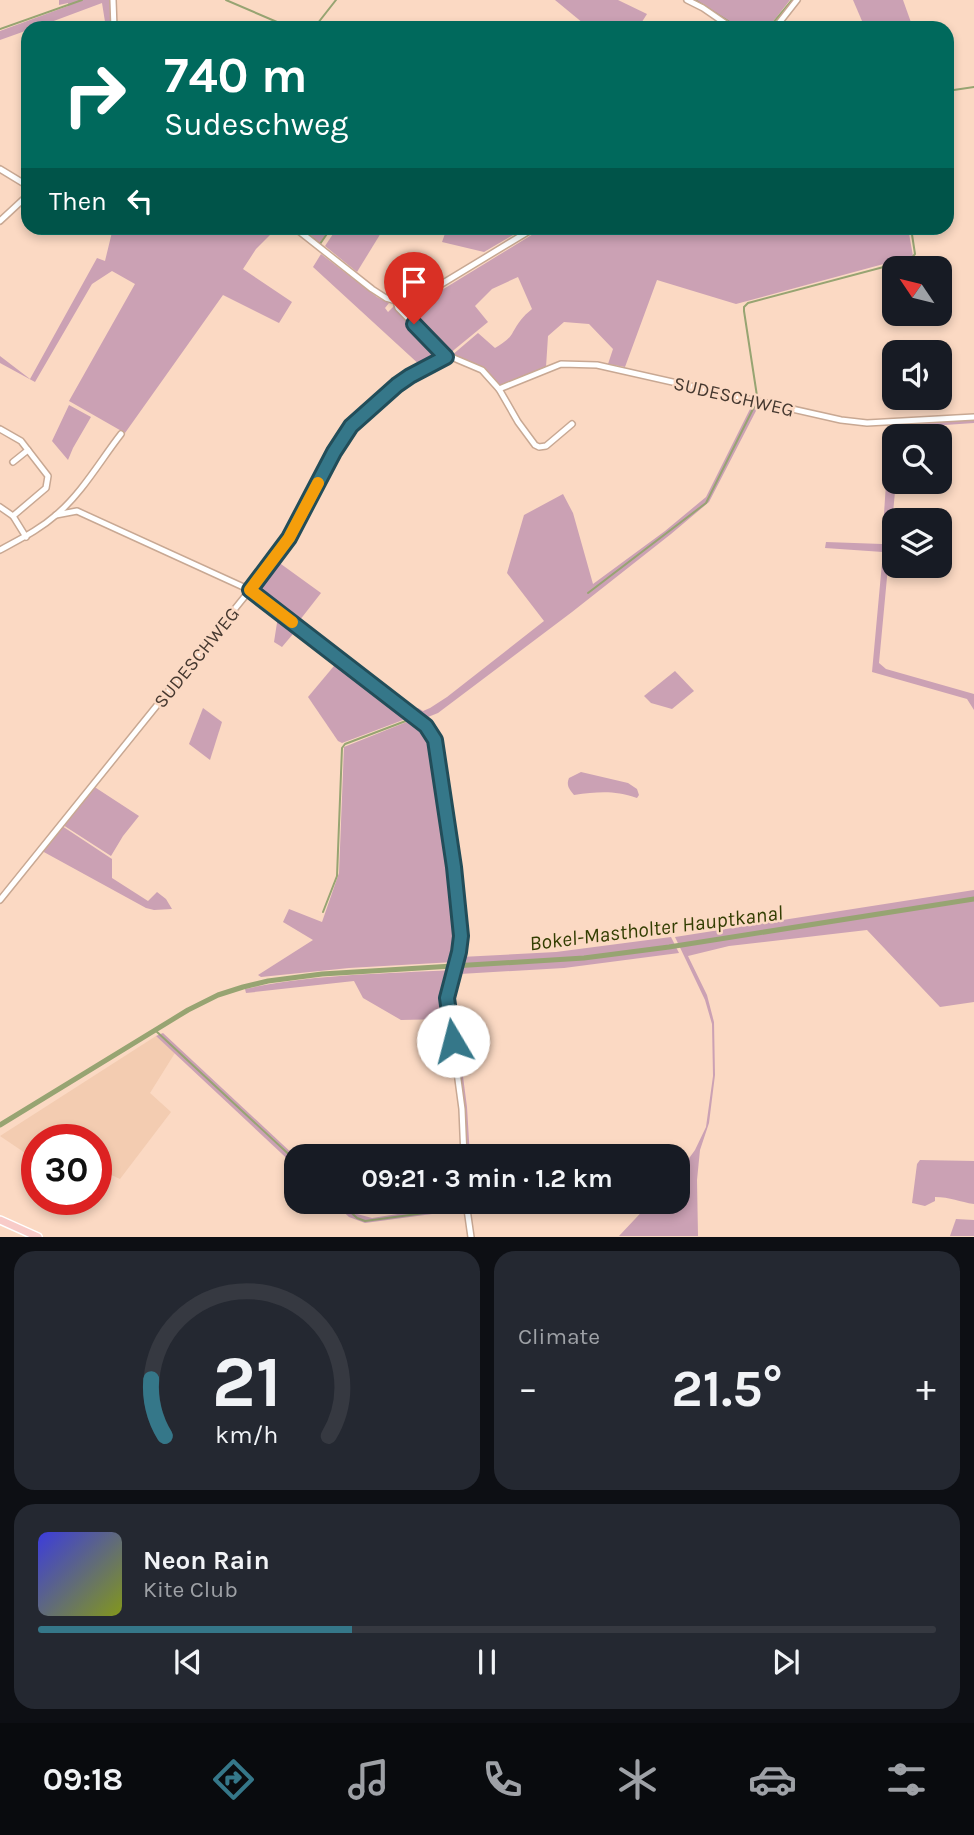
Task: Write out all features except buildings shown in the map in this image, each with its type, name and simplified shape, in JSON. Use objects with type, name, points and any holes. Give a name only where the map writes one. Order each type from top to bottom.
[{"type":"main road","points":[[0,1220],[38,1237]]},
{"type":"street","points":[[113,0],[114,21]]},
{"type":"street","points":[[687,0],[722,21]]},
{"type":"street","points":[[780,21],[797,0]]},
{"type":"street","points":[[0,169],[21,182]]},
{"type":"street","points":[[0,221],[21,202]]},
{"type":"street","points":[[304,235],[372,289],[396,301],[415,298],[435,288],[522,235]]},
{"type":"street","points":[[396,301],[398,308],[446,357],[482,370],[499,390],[535,445],[546,446],[572,424]]},
{"type":"street","name":"SUDESCHWEG","points":[[0,900],[289,538],[334,452],[351,426],[397,385],[446,357]]},
{"type":"street","name":"SUDESCHWEG","points":[[499,390],[561,365],[582,364],[597,365],[866,424],[974,417]]},
{"type":"street","points":[[0,429],[21,441],[48,476],[46,488],[13,516]]},
{"type":"street","points":[[0,550],[26,537],[57,515],[121,434]]},
{"type":"street","points":[[13,462],[28,450]]},
{"type":"street","points":[[71,500],[77,511],[250,590],[426,726],[435,740],[454,867],[461,936],[447,998],[462,1110],[463,1144]]},
{"type":"street","points":[[0,507],[13,516],[26,537]]},
{"type":"street","points":[[57,515],[77,511]]},
{"type":"street","points":[[468,1214],[471,1237]]},
{"type":"shaded area","points":[[59,0],[110,0],[112,21],[105,21],[102,3],[54,21],[27,21],[68,6],[68,3],[59,5]]},
{"type":"shaded area","points":[[555,0],[618,0],[647,14],[642,21],[580,21]]},
{"type":"shaded area","points":[[690,0],[790,0],[774,21],[723,21]]},
{"type":"shaded area","points":[[853,0],[903,0],[910,21],[862,21]]},
{"type":"shaded area","points":[[21,23],[21,32],[0,40],[0,31]]},
{"type":"shaded area","points":[[111,235],[270,235],[256,249],[243,269],[292,302],[279,323],[223,295],[125,433],[69,401],[135,284],[112,271],[92,284],[35,382],[0,363],[0,356],[30,379],[97,258],[105,261]]},
{"type":"shaded area","points":[[310,235],[325,235],[320,243]]},
{"type":"shaded area","points":[[332,235],[380,235],[357,272],[325,246]]},
{"type":"shaded area","points":[[444,235],[513,235],[484,252],[442,242]]},
{"type":"shaded area","points":[[532,235],[909,235],[913,256],[882,256],[882,264],[736,304],[657,280],[625,367],[608,364],[613,349],[589,324],[564,322],[548,336],[546,367],[501,387],[482,369],[451,356],[478,333],[495,348],[510,337],[532,309],[518,277],[492,289],[475,306],[488,322],[449,354],[440,349],[403,309],[432,296]]},
{"type":"shaded area","points":[[321,254],[377,297],[389,303],[385,308],[388,312],[394,306],[398,309],[441,354],[440,359],[422,367],[313,267]]},
{"type":"shaded area","points":[[753,403],[771,407],[758,407],[709,502],[572,612],[438,713],[428,717],[439,739],[448,786],[443,786],[436,740],[412,714],[418,708],[423,711],[447,697],[544,621],[507,573],[524,515],[563,494],[573,513],[593,584],[706,497]]},
{"type":"shaded area","points":[[69,405],[91,417],[68,460],[52,441]]},
{"type":"shaded area","points":[[974,419],[974,423],[952,425],[890,423]]},
{"type":"shaded area","points":[[885,494],[895,494],[893,508],[884,508]]},
{"type":"shaded area","points":[[826,542],[882,544],[882,552],[825,548]]},
{"type":"shaded area","points":[[274,559],[321,593],[282,647],[274,642],[279,610],[251,590]]},
{"type":"shaded area","points":[[882,563],[882,578],[887,578],[879,663],[886,669],[974,694],[974,710],[967,699],[872,672]]},
{"type":"shaded area","points":[[339,660],[411,717],[342,743],[338,741],[308,697]]},
{"type":"shaded area","points":[[675,671],[694,691],[672,709],[651,703],[644,696]]},
{"type":"shaded area","points":[[203,708],[222,722],[210,760],[189,744]]},
{"type":"shaded area","points":[[414,719],[425,727],[433,740],[460,936],[454,962],[349,968],[261,977],[258,975],[313,940],[283,922],[289,909],[322,922],[339,873],[344,747]]},
{"type":"shaded area","points":[[581,772],[628,783],[637,789],[639,795],[637,798],[606,792],[574,795],[568,787],[568,780]]},
{"type":"shaded area","points":[[93,786],[139,816],[111,856],[63,825]]},
{"type":"shaded area","points":[[448,791],[466,947],[463,947],[444,793]]},
{"type":"shaded area","points":[[62,826],[112,859],[112,878],[148,901],[157,892],[166,899],[172,909],[146,908],[42,851]]},
{"type":"shaded area","points":[[974,890],[974,898],[863,916],[864,918],[974,900],[974,1002],[940,1007],[867,930],[729,946],[688,956],[707,995],[714,1022],[715,1075],[709,1123],[700,1150],[697,1180],[698,1236],[619,1236],[640,1214],[690,1214],[690,1157],[706,1127],[713,1076],[712,1024],[705,1000],[675,937]]},
{"type":"shaded area","points":[[671,937],[679,953],[564,968],[460,974],[453,1000],[467,1107],[469,1144],[465,1144],[449,999],[461,957],[556,952]]},
{"type":"shaded area","points":[[452,970],[445,998],[447,1019],[401,1020],[363,998],[354,981],[246,993],[245,989],[322,977]]},
{"type":"shaded area","points":[[163,1033],[284,1146],[284,1156],[156,1036]]},
{"type":"shaded area","points":[[156,1036],[175,1053],[150,1093],[171,1112],[120,1179],[112,1175],[112,1124],[21,1124],[21,1150],[0,1136]]},
{"type":"shaded area","points":[[920,1160],[974,1161],[974,1204],[935,1197],[935,1201],[925,1206],[912,1203],[917,1164]]},
{"type":"shaded area","points":[[346,1214],[372,1218],[398,1214],[432,1214],[365,1223]]},
{"type":"shaded area","points":[[956,1219],[974,1220],[974,1236],[950,1236]]},
{"type":"waterway","points":[[23,21],[82,0]]},
{"type":"waterway","points":[[226,0],[275,21]]},
{"type":"waterway","points":[[320,21],[336,0]]},
{"type":"waterway","points":[[695,0],[728,21]]},
{"type":"waterway","points":[[775,21],[792,0]]},
{"type":"waterway","points":[[0,29],[21,22]]},
{"type":"waterway","points":[[954,90],[974,87]]},
{"type":"waterway","points":[[309,235],[320,244],[326,235]]},
{"type":"waterway","points":[[757,396],[744,307],[748,303],[910,260],[915,254],[912,235]]},
{"type":"waterway","points":[[588,593],[706,503],[754,407]]},
{"type":"waterway","points":[[323,912],[337,876],[342,748],[345,744],[411,719]]},
{"type":"waterway","name":"Bokel-Mastholter Hauptkanal","points":[[0,1125],[188,1010],[218,995],[268,981],[322,974],[584,958],[974,899]]},
{"type":"waterway","points":[[156,1031],[284,1150]]},
{"type":"waterway","points":[[353,1214],[365,1221],[417,1214]]},
{"type":"slow traffic","points":[[292,622],[250,590],[289,538],[318,483]]},
{"type":"route","points":[[414,324],[446,357],[397,385],[351,426],[334,452],[289,538],[250,590],[426,726],[435,740],[454,867],[461,936],[447,998],[453,1041]]}]
